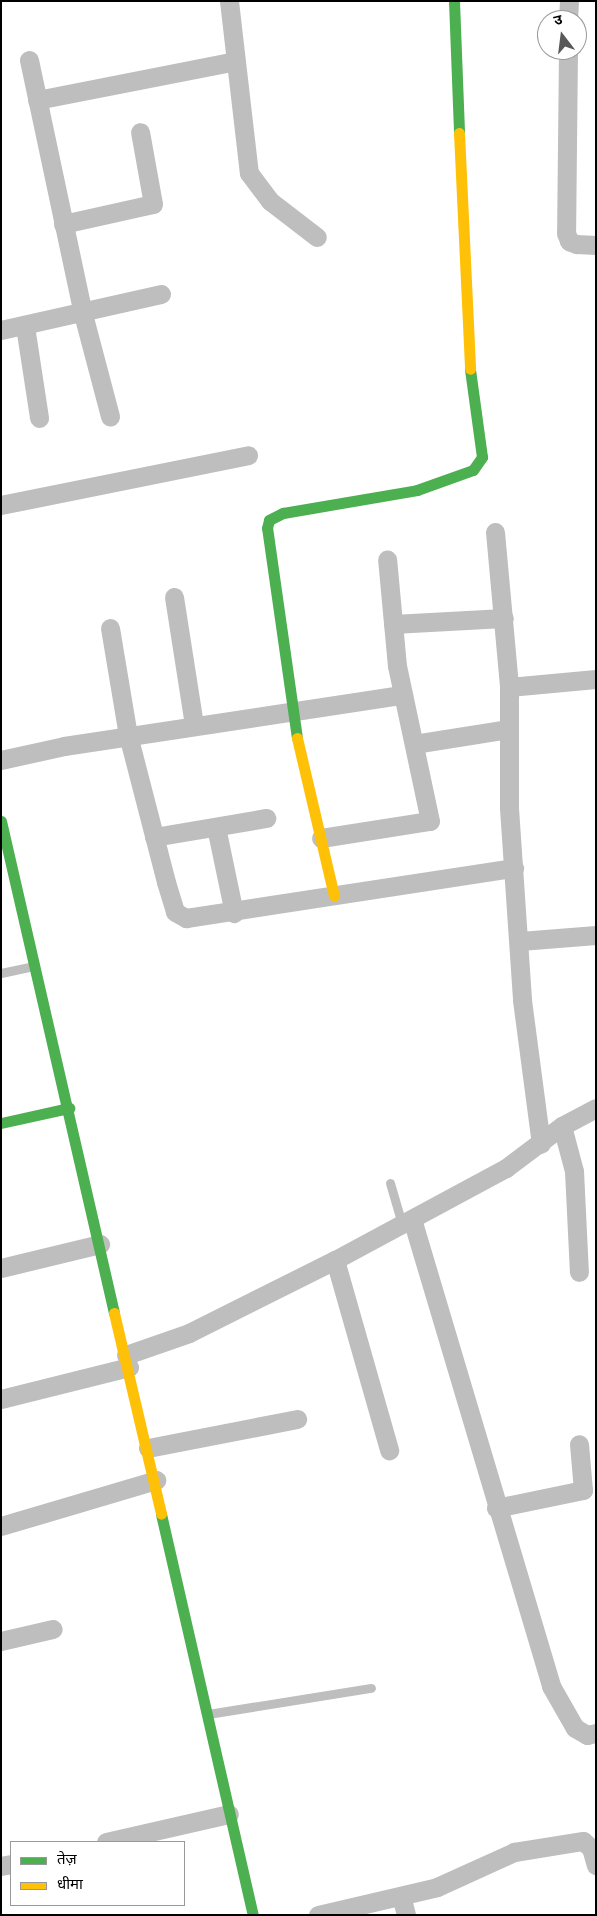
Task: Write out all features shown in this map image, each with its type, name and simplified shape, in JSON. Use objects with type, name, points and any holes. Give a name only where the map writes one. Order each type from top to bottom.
[{"type":"street","points":[[229,1],[249,173],[270,201],[316,237]]},
{"type":"street","points":[[334,896],[291,710],[270,564],[270,520],[283,513],[442,483],[473,470],[482,457],[470,364],[454,1]]},
{"type":"street","points":[[29,60],[83,314],[110,416]]},
{"type":"street","points":[[568,60],[566,233],[569,242],[596,245]]},
{"type":"street","points":[[37,100],[235,61]]},
{"type":"street","points":[[63,224],[153,204],[140,132]]},
{"type":"street","points":[[1,330],[83,314],[161,294]]},
{"type":"street","points":[[25,326],[39,418]]},
{"type":"street","points":[[1,505],[248,455]]},
{"type":"street","points":[[495,532],[509,688],[509,808],[520,941],[522,1000],[541,1144]]},
{"type":"street","points":[[321,838],[430,821],[403,695],[393,624],[387,559]]},
{"type":"street","points":[[174,597],[194,725]]},
{"type":"street","points":[[393,624],[504,618]]},
{"type":"street","points":[[110,628],[128,735],[174,912],[186,918],[234,913],[514,868]]},
{"type":"street","points":[[509,688],[596,679]]},
{"type":"street","points":[[1,760],[128,735],[403,695]]},
{"type":"street","points":[[414,744],[509,729]]},
{"type":"street","points":[[154,837],[266,818]]},
{"type":"street","points":[[1,821],[156,1480],[206,1715],[253,1915]]},
{"type":"street","points":[[216,826],[234,913]]},
{"type":"street","points":[[520,941],[596,935]]},
{"type":"street","points":[[1,1123],[69,1108]]},
{"type":"street","points":[[1,1399],[128,1361],[189,1333],[407,1222],[541,1144],[562,1126],[596,1108]]},
{"type":"street","points":[[562,1126],[574,1171],[579,1272]]},
{"type":"street","points":[[407,1222],[551,1686],[575,1728],[587,1735],[596,1734]]},
{"type":"street","points":[[1,1268],[100,1244]]},
{"type":"street","points":[[335,1260],[389,1450]]},
{"type":"street","points":[[148,1448],[297,1419]]},
{"type":"street","points":[[496,1508],[583,1490],[585,1483],[579,1444]]},
{"type":"street","points":[[1,1526],[156,1480]]},
{"type":"street","points":[[1,1641],[53,1629]]},
{"type":"street","points":[[110,1841],[229,1814]]},
{"type":"street","points":[[318,1915],[401,1896],[462,1878],[505,1854],[574,1841],[589,1844],[596,1865]]},
{"type":"street","points":[[401,1896],[406,1915]]},
{"type":"lane","points":[[1,973],[35,965]]},
{"type":"lane","points":[[390,1183],[407,1222]]},
{"type":"lane","points":[[206,1715],[371,1688]]},
{"type":"traffic: fast","points":[[454,1],[459,133]]},
{"type":"traffic: fast","points":[[297,738],[267,528],[269,520],[283,513],[417,490],[473,470],[482,457],[470,369]]},
{"type":"traffic: fast","points":[[1,821],[114,1313]]},
{"type":"traffic: fast","points":[[1,1123],[69,1108]]},
{"type":"traffic: fast","points":[[161,1514],[253,1915]]},
{"type":"traffic: slow","points":[[459,133],[470,369]]},
{"type":"traffic: slow","points":[[297,738],[334,896]]},
{"type":"traffic: slow","points":[[114,1313],[161,1514]]}]
